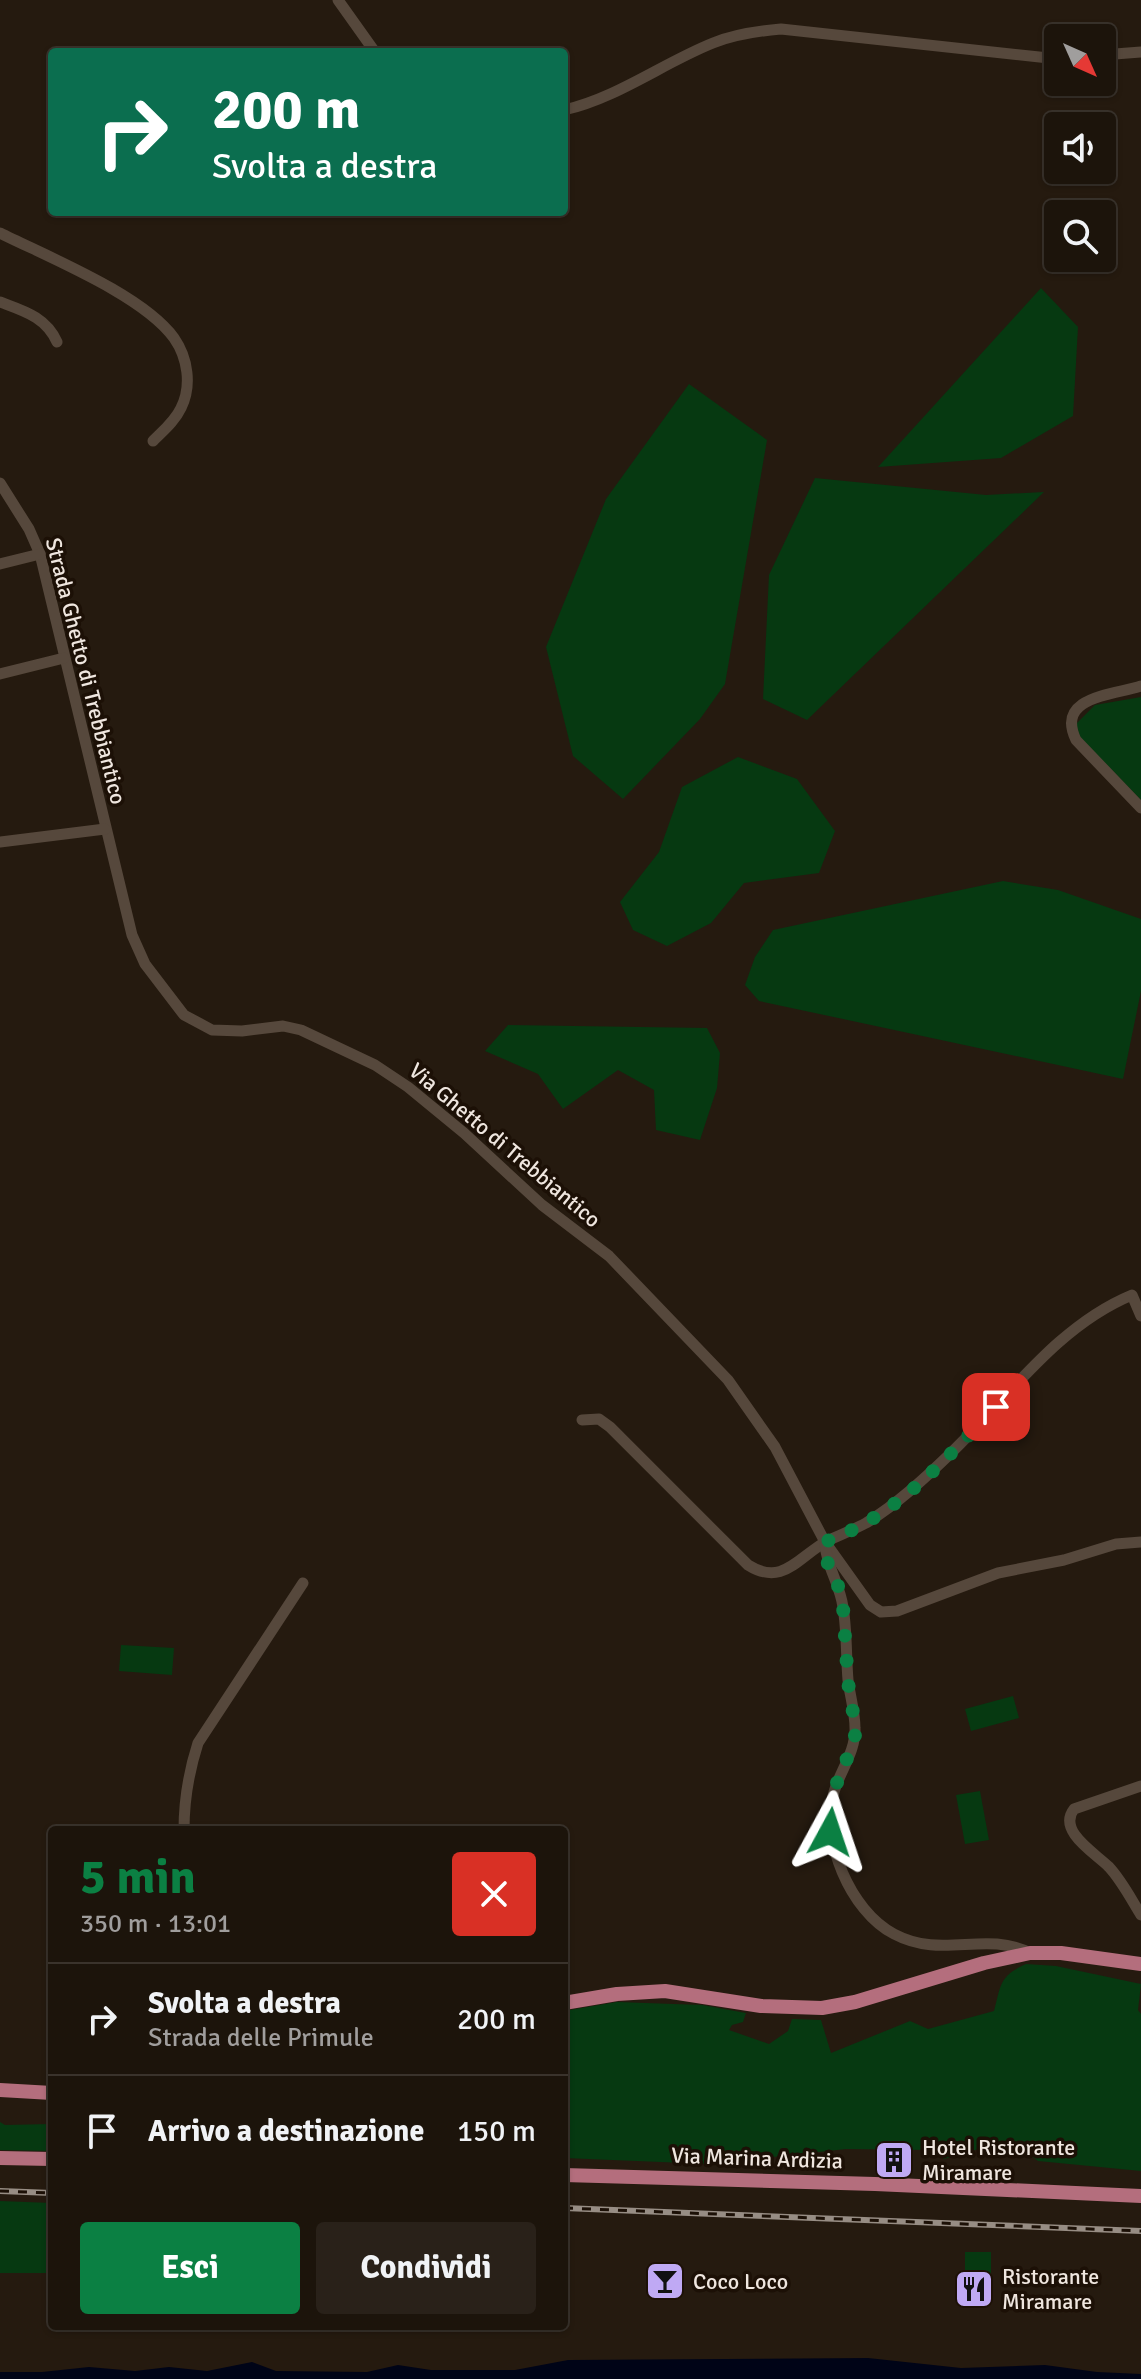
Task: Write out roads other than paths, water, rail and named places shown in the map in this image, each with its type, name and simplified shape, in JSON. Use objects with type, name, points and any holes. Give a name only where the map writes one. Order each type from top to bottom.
[{"type":"main road","points":[[568,2002],[617,1994],[665,1991],[761,2006],[822,2008],[855,2002],[984,1963],[1030,1953],[1061,1953],[1141,1964]]},
{"type":"main road","points":[[0,2090],[48,2093]]},
{"type":"main road","points":[[0,2158],[48,2159]]},
{"type":"main road","name":"Via Marina Ardizia","points":[[568,2175],[1141,2196]]},
{"type":"street","points":[[338,0],[372,48]]},
{"type":"street","points":[[568,109],[609,94],[714,42],[748,32],[781,29],[1044,57]]},
{"type":"street","points":[[1116,54],[1141,52]]},
{"type":"street","points":[[0,233],[107,287],[173,336],[185,359],[187,384],[183,405],[177,417],[153,441]]},
{"type":"street","points":[[0,302],[37,317],[52,330],[57,342]]},
{"type":"street","name":"Strada Ghetto di Trebbiantico","points":[[0,483],[29,529],[40,554],[105,829]]},
{"type":"street","points":[[0,564],[40,554]]},
{"type":"street","points":[[0,674],[64,658]]},
{"type":"street","points":[[1141,686],[1087,701],[1072,718],[1071,730],[1076,740],[1141,808]]},
{"type":"street","points":[[0,842],[105,829]]},
{"type":"street","name":"Via Ghetto di Trebbiantico","points":[[105,829],[132,935],[145,964],[184,1015],[212,1030],[242,1031],[283,1026],[301,1030],[375,1065],[408,1087],[464,1133],[542,1205],[609,1256],[728,1380],[775,1447],[825,1542]]},
{"type":"street","points":[[582,1420],[599,1419],[610,1427],[748,1565],[760,1573],[773,1575],[787,1570],[825,1542],[865,1523],[924,1478],[1084,1320],[1105,1306],[1132,1295],[1141,1316]]},
{"type":"street","points":[[825,1542],[870,1605],[881,1612],[897,1611],[1014,1569],[1064,1560],[1116,1544],[1141,1542]]},
{"type":"street","points":[[825,1542],[826,1559],[839,1588],[843,1607],[848,1682],[856,1731],[834,1790],[830,1810],[830,1832],[841,1868],[853,1892],[872,1918],[891,1933],[919,1946],[948,1947],[998,1942],[1030,1953]]},
{"type":"street","points":[[184,1826],[189,1770],[198,1743],[303,1583]]},
{"type":"street","points":[[1141,1786],[1074,1809],[1068,1815],[1069,1823],[1081,1842],[1110,1868],[1141,1915]]},
{"type":"water","points":[[868,2358],[961,2368],[1045,2365],[1141,2374],[1141,2379],[0,2379],[0,2372],[89,2367],[135,2371],[169,2367],[207,2371],[252,2362],[276,2371],[367,2372],[398,2365],[431,2370],[515,2370],[568,2360]]},
{"type":"railway","points":[[0,2191],[48,2193]]},
{"type":"railway","points":[[568,2208],[1141,2231]]},
{"type":"place","name":"Hotel Ristorante Miramare","points":[[894,2160]]},
{"type":"place","name":"Coco Loco","points":[[665,2281]]},
{"type":"place","name":"Ristorante Miramare","points":[[974,2289]]}]
